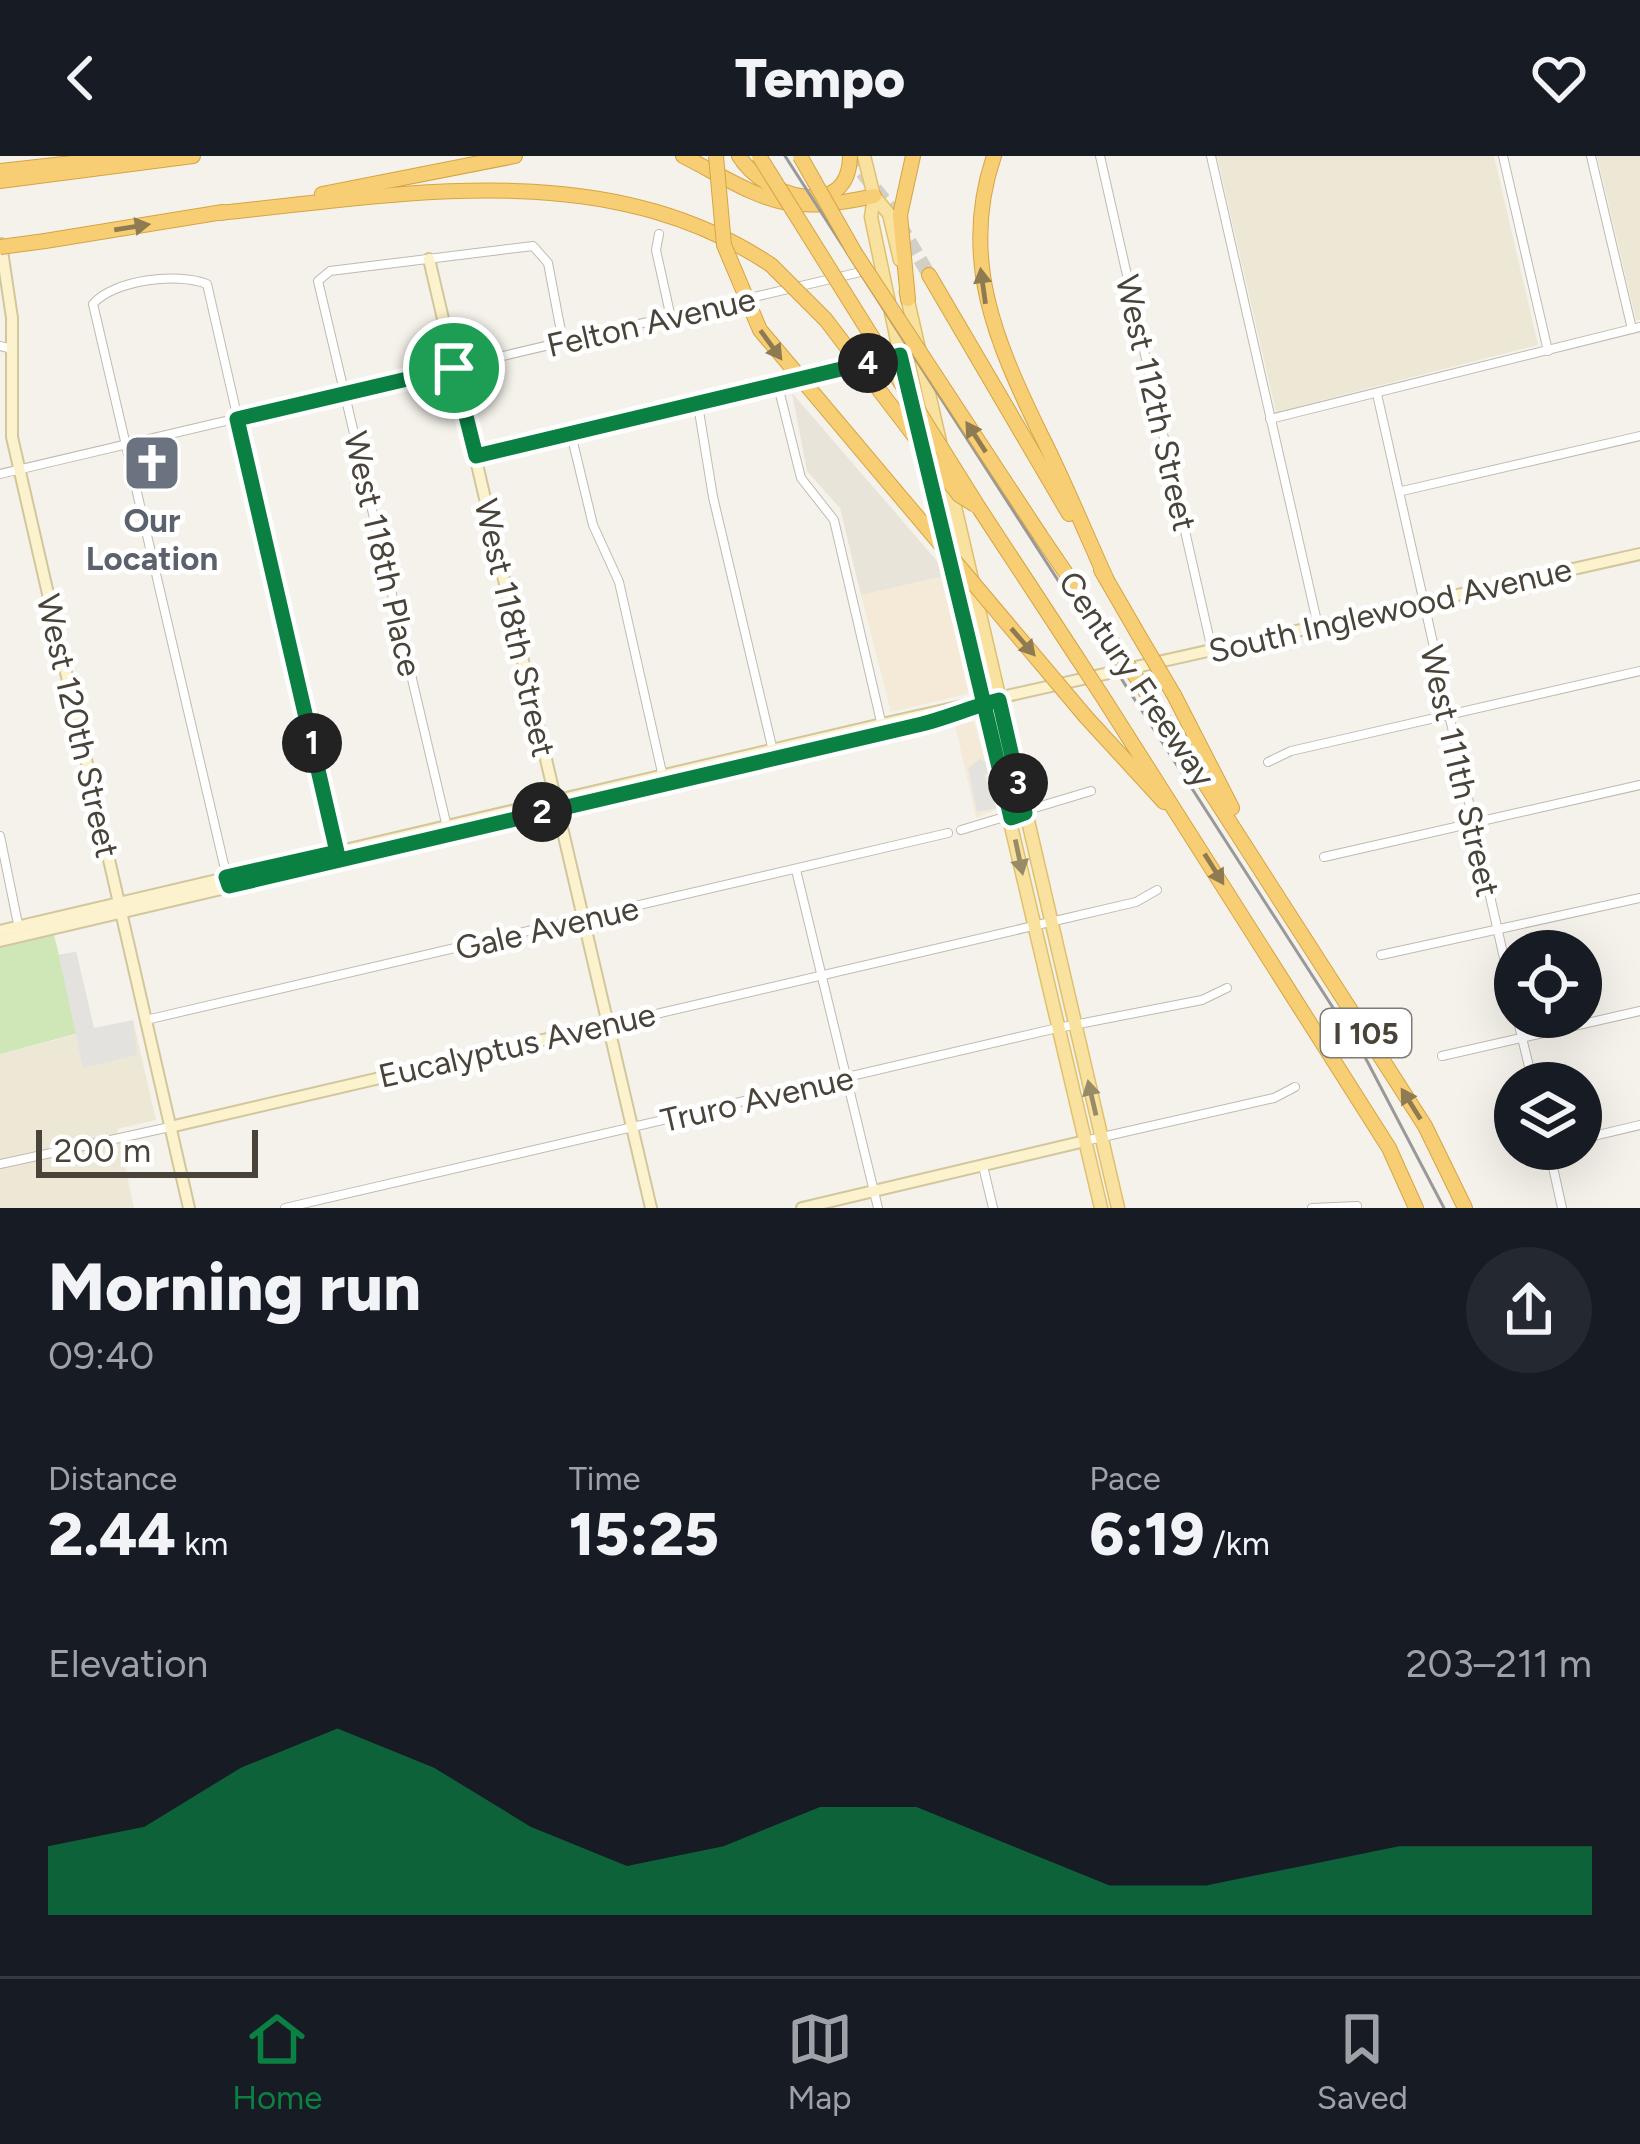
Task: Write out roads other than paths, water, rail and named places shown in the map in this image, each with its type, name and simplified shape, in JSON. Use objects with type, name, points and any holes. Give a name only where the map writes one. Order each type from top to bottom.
[{"type":"highway","points":[[1,175],[77,156]]},
{"type":"highway","points":[[1,175],[135,156]]},
{"type":"highway","points":[[1,175],[193,156]]},
{"type":"highway","points":[[0,244],[220,213],[467,170],[515,156]]},
{"type":"highway","points":[[683,156],[762,198],[794,207],[874,196]]},
{"type":"highway","points":[[716,156],[724,244],[760,330],[1086,717],[1186,825]]},
{"type":"highway","points":[[739,156],[770,189],[803,197],[837,188],[848,176],[850,156]]},
{"type":"highway","name":"Century Freeway","points":[[759,156],[1389,1148],[1416,1208]]},
{"type":"highway","name":"Century Freeway","points":[[800,156],[855,253],[1260,863],[1425,1126],[1465,1208]]},
{"type":"highway","points":[[908,299],[900,215],[913,156]]},
{"type":"highway","points":[[994,156],[980,225],[986,307],[1002,356],[1106,578]]},
{"type":"highway","points":[[220,213],[536,181],[602,188],[670,206],[731,236],[811,303],[959,495],[980,508]]},
{"type":"highway","points":[[929,275],[1174,695],[1260,863]]},
{"type":"main road","points":[[864,156],[874,196],[871,218],[900,355],[1101,1208]]},
{"type":"main road","points":[[874,196],[889,214],[1118,1208]]},
{"type":"street","name":"West 112th Street","points":[[1100,156],[1212,650]]},
{"type":"street","points":[[1211,156],[1318,626]]},
{"type":"street","points":[[1503,156],[1548,351]]},
{"type":"street","points":[[1270,419],[1636,328],[1592,156]]},
{"type":"street","points":[[659,234],[656,250],[671,318]]},
{"type":"street","name":"West 120th Street","points":[[0,244],[9,278],[9,406],[19,470],[189,1208]]},
{"type":"street","points":[[429,259],[539,249],[548,263],[563,342]]},
{"type":"street","name":"West 118th Place","points":[[429,259],[321,274],[319,288],[447,830]]},
{"type":"street","name":"West 118th Street","points":[[429,259],[651,1208]]},
{"type":"street","name":"Felton Avenue","points":[[0,474],[881,266]]},
{"type":"street","points":[[228,881],[93,304],[104,291],[121,285],[207,284],[338,856]]},
{"type":"street","points":[[476,456],[918,351]]},
{"type":"street","points":[[778,386],[800,478],[834,520],[883,728]]},
{"type":"street","name":"West 111th Street","points":[[1377,394],[1497,930]]},
{"type":"street","points":[[698,405],[713,497],[774,754]]},
{"type":"street","points":[[571,434],[593,525],[619,582],[664,780]]},
{"type":"street","points":[[1401,490],[1640,436]]},
{"type":"street","name":"South Inglewood Avenue","points":[[20,931],[1640,554]]},
{"type":"street","points":[[1268,762],[1291,751],[1640,671]]},
{"type":"street","points":[[1324,857],[1640,784]]},
{"type":"street","points":[[961,830],[1090,791]]},
{"type":"street","name":"Gale Avenue","points":[[146,1020],[948,833]]},
{"type":"street","points":[[0,839],[20,931]]},
{"type":"street","points":[[796,870],[878,1208]]},
{"type":"street","name":"Eucalyptus Avenue","points":[[0,1164],[1136,902],[1157,890]]},
{"type":"street","points":[[1501,930],[1640,898]]},
{"type":"street","points":[[0,931],[20,931]]},
{"type":"street","points":[[0,940],[20,931]]},
{"type":"street","points":[[1381,955],[1494,932]]},
{"type":"street","name":"Truro Avenue","points":[[285,1208],[1202,1000],[1227,988]]},
{"type":"street","points":[[1442,1055],[1640,1011]]},
{"type":"street","points":[[1522,1039],[1528,1062]]},
{"type":"street","points":[[802,1208],[1274,1098],[1295,1087]]},
{"type":"street","points":[[1602,1133],[1640,1125]]},
{"type":"street","points":[[983,1166],[993,1208]]},
{"type":"street","points":[[1554,1170],[1562,1208]]},
{"type":"street","points":[[1312,1208],[1334,1203],[1357,1206]]},
{"type":"tunnel","points":[[849,156],[889,206],[929,275]]},
{"type":"tram line","points":[[785,156],[1366,1059],[1444,1208]]},
{"type":"place","name":"Our Location","points":[[152,463]]}]
